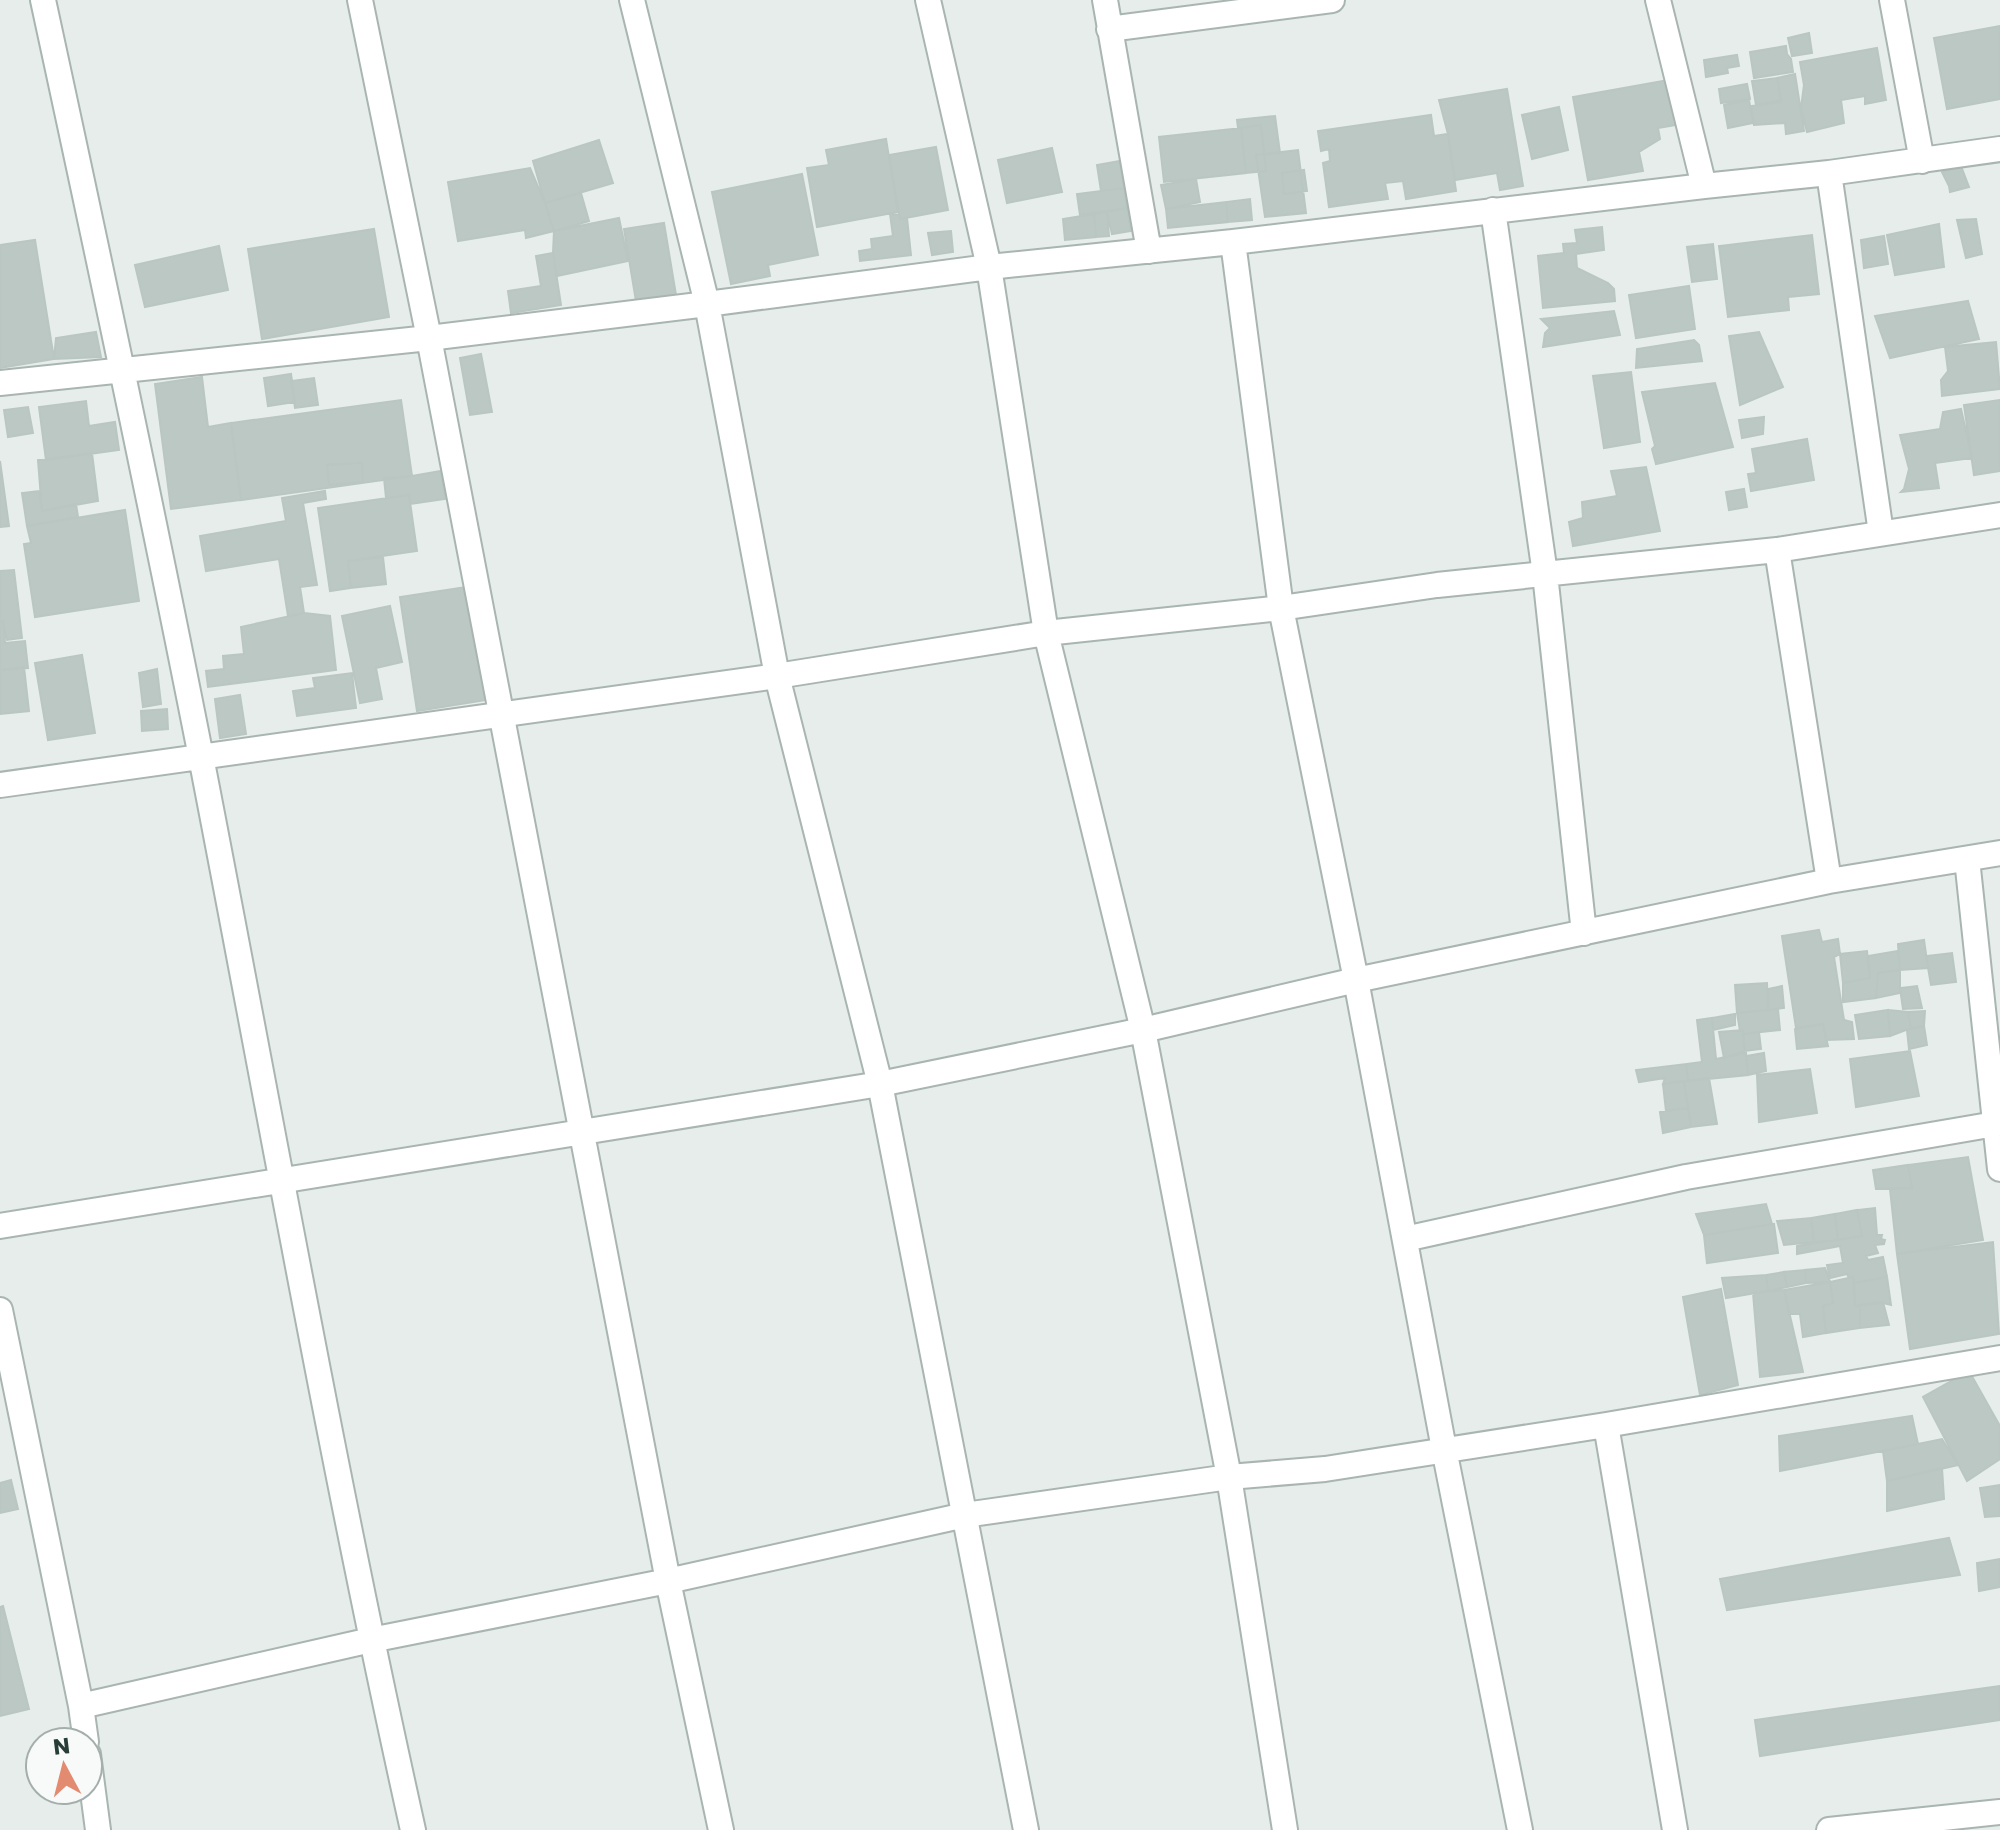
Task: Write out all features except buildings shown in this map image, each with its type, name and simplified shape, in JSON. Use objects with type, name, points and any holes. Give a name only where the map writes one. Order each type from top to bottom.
[{"type":"street","points":[[43,0],[123,370],[371,1640],[413,1830]]},
{"type":"street","points":[[360,0],[429,338],[668,1581],[721,1830]]},
{"type":"street","points":[[632,0],[707,304],[777,676],[880,1084],[1026,1830]]},
{"type":"street","points":[[928,0],[989,267],[1046,633],[1143,1030],[1229,1477],[1285,1830]]},
{"type":"street","points":[[1105,0],[1149,251]]},
{"type":"street","points":[[1109,29],[1332,0]]},
{"type":"street","points":[[1658,0],[1704,186]]},
{"type":"street","points":[[1892,0],[1922,161]]},
{"type":"street","points":[[0,383],[429,338],[989,267],[1829,173],[2000,149]]},
{"type":"street","points":[[1829,173],[1881,533]]},
{"type":"street","points":[[1493,210],[1545,574],[1584,933]]},
{"type":"street","points":[[1233,242],[1281,608],[1520,1830]]},
{"type":"street","points":[[0,785],[777,676],[1046,633],[1281,608],[1437,585],[1777,550],[2000,515]]},
{"type":"street","points":[[1777,550],[1829,881]]},
{"type":"street","points":[[0,1226],[880,1084],[1829,881],[2000,853]]},
{"type":"street","points":[[1967,859],[2000,1169]]},
{"type":"street","points":[[1405,1239],[1686,1177],[1995,1124]]},
{"type":"street","points":[[0,1310],[84,1726]]},
{"type":"street","points":[[81,1706],[371,1640],[668,1581],[965,1515],[1229,1477],[1325,1469],[2000,1358]]},
{"type":"street","points":[[1606,1425],[1675,1830]]},
{"type":"street","points":[[95,1806],[98,1830]]},
{"type":"street","points":[[1829,1830],[2000,1812]]}]
